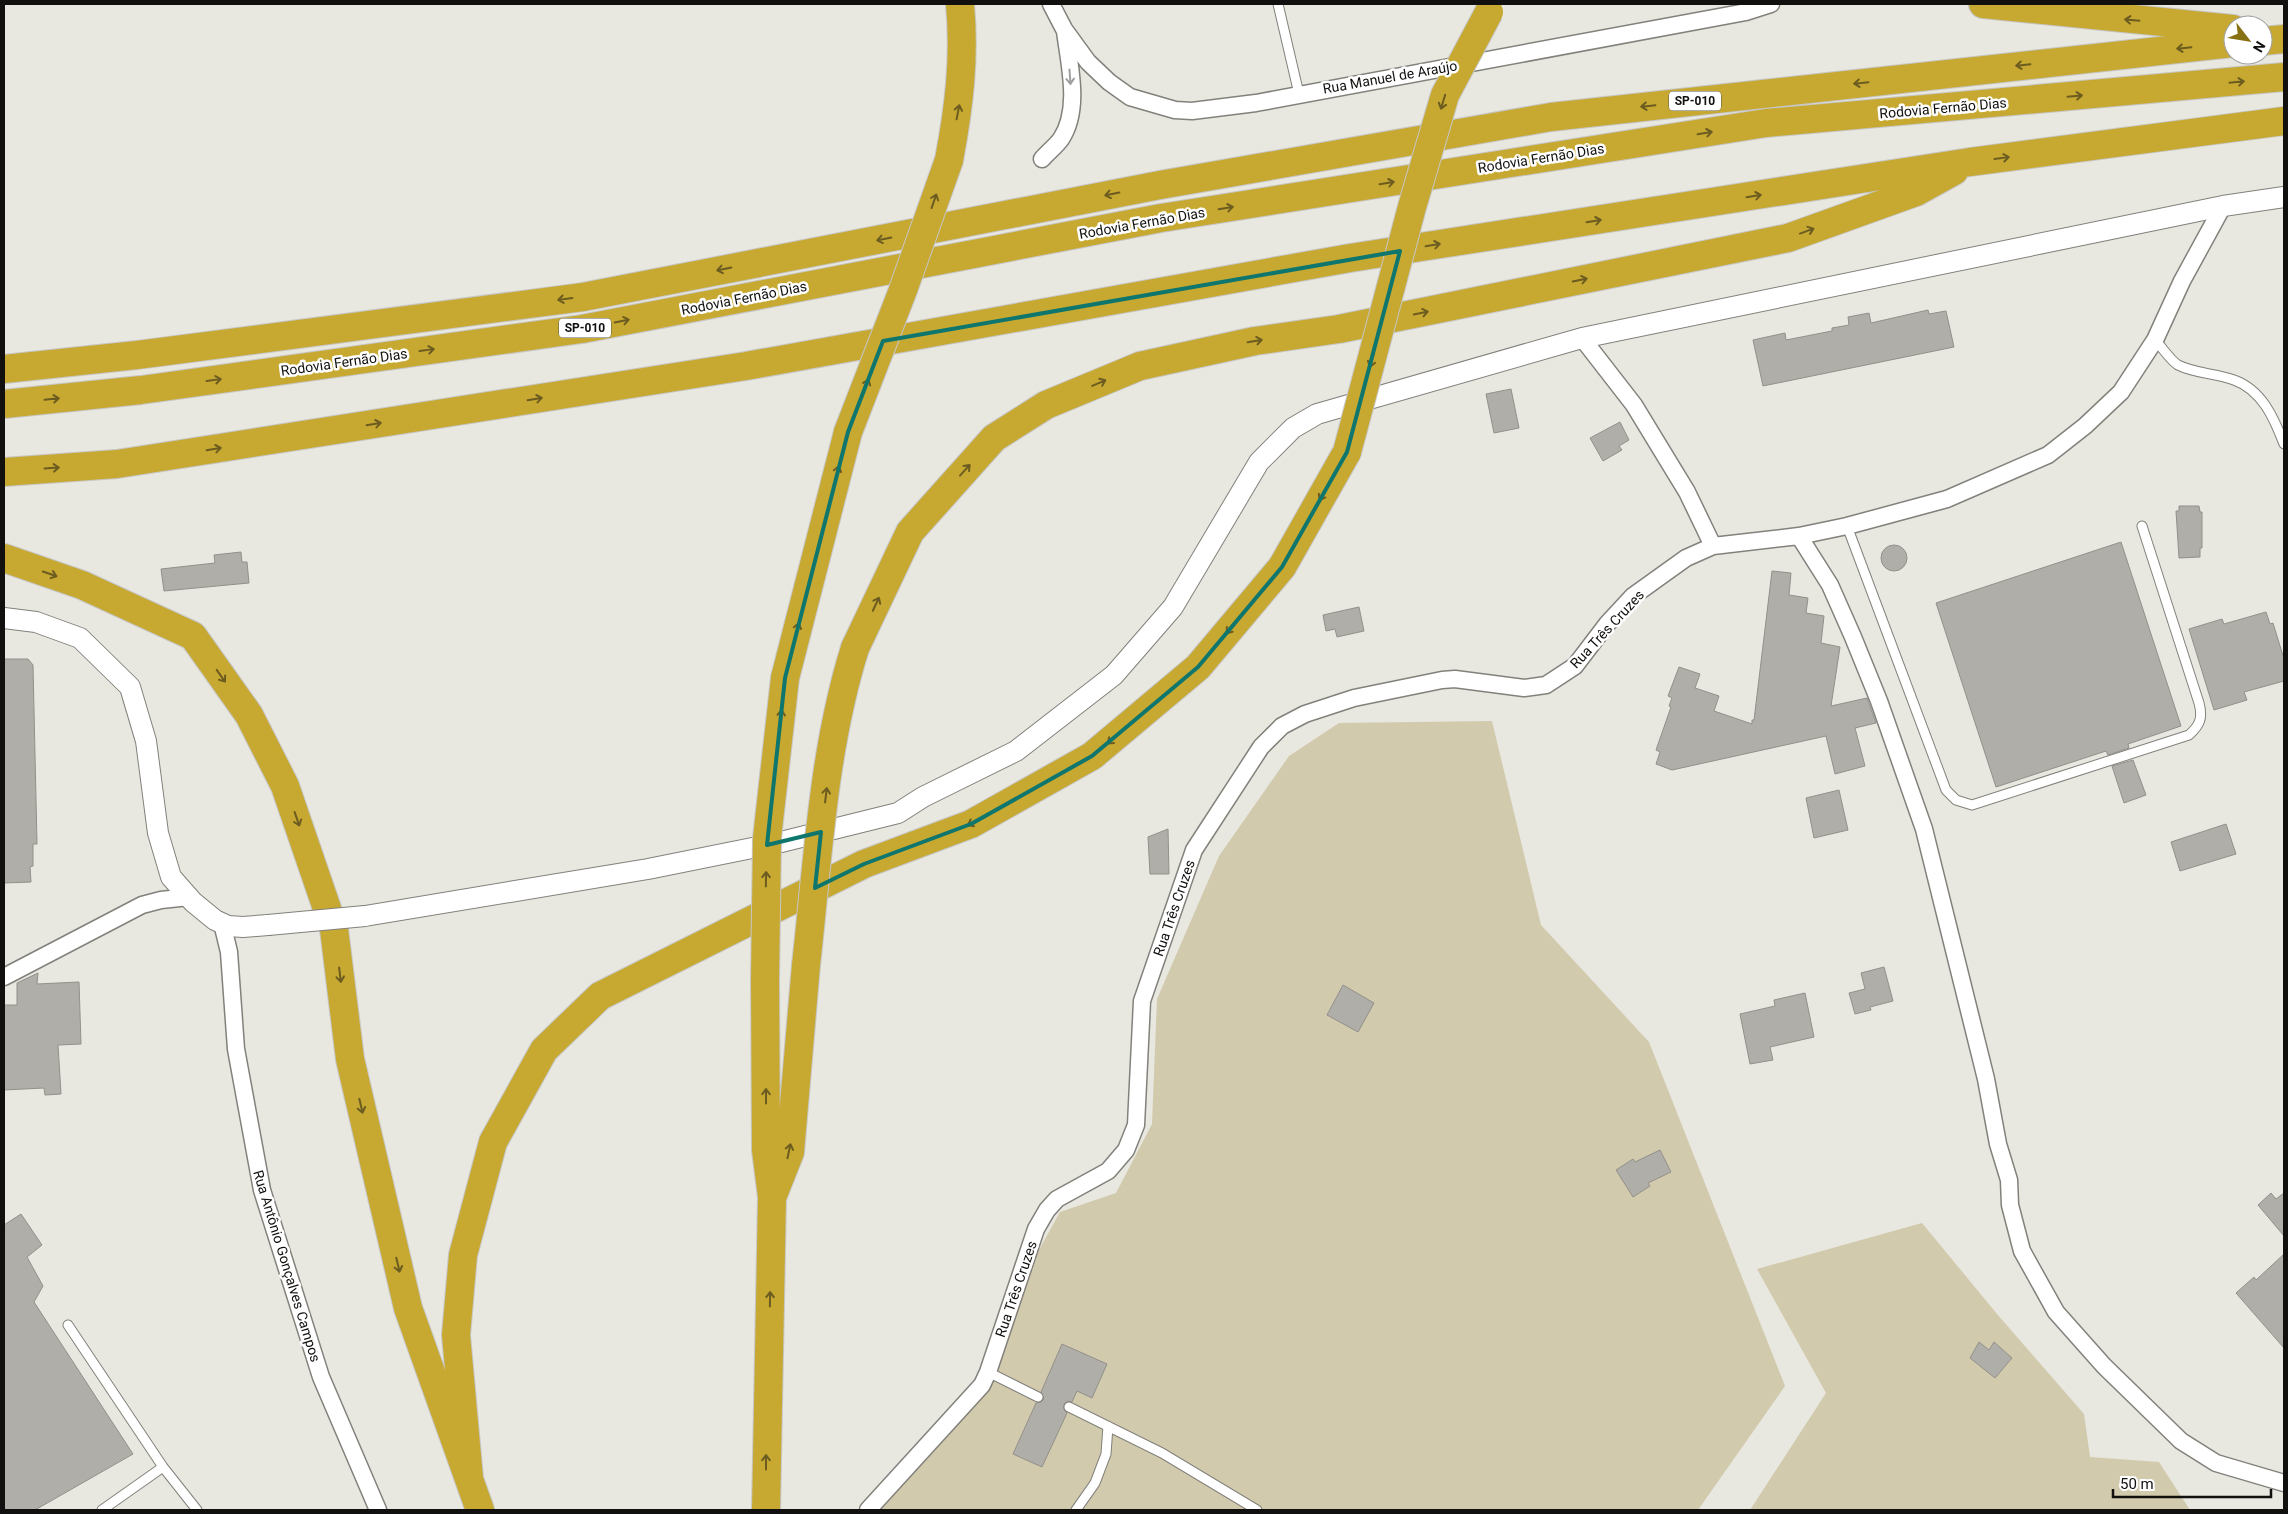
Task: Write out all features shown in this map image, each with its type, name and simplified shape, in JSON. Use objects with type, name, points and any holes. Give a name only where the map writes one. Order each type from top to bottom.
[{"type":"highway","points":[[766,1510],[772,1197],[766,1150],[767,838],[785,678],[848,432],[903,290],[949,160],[960,102],[963,64],[960,4]]},
{"type":"highway","points":[[1983,4],[2223,28]]},
{"type":"highway","points":[[469,1478],[456,1335],[462,1255],[492,1142],[544,1050],[600,996],[864,864],[971,824],[1092,756],[1198,667],[1276,574],[1347,452],[1412,208],[1445,95],[1492,8]]},
{"type":"highway","name":"SP-010","points":[[4,369],[137,355],[583,297],[1160,185],[1552,116],[2223,44]]},
{"type":"highway","name":"Rodovia Fernão Dias","points":[[4,404],[141,390],[582,329],[1161,218],[1766,123],[2284,77]]},
{"type":"highway","points":[[4,472],[117,464],[746,366],[1350,258],[1970,162],[2284,121]]},
{"type":"highway","points":[[772,1197],[790,1152],[806,965],[833,733],[842,689],[855,648],[910,532],[994,438],[1046,405],[1140,366],[1255,341],[1339,329],[1788,238],[1916,192],[1970,162]]},
{"type":"highway","points":[[4,558],[82,585],[193,636],[249,715],[285,786],[334,929],[350,1059],[408,1308],[480,1510]]},
{"type":"street","name":"Rua Manuel de Araújo","points":[[1051,4],[1064,29],[1088,62],[1123,92],[1130,97],[1175,110],[1192,112],[1256,104],[1299,94],[1746,12],[1771,4]]},
{"type":"street","points":[[1042,159],[1060,139],[1070,119],[1072,97],[1064,29]]},
{"type":"street","points":[[4,618],[36,622],[80,638],[130,686],[146,741],[158,833],[171,877],[189,897],[215,920],[222,923],[243,928],[365,916],[648,870],[777,843],[898,812],[923,797],[1016,751],[1114,676],[1173,607],[1260,462],[1293,428],[1317,414],[1582,338],[2223,206],[2284,197]]},
{"type":"street","name":"Rua Três Cruzes","points":[[868,1510],[982,1386],[1036,1229],[1047,1210],[1057,1199],[1108,1171],[1126,1150],[1136,1125],[1142,1001],[1194,850],[1261,747],[1282,726],[1305,714],[1354,698],[1456,679],[1524,688],[1546,685],[1575,666],[1607,624],[1633,596],[1686,558],[1713,546],[1799,536],[1847,526],[1947,499],[2048,455],[2085,426],[2120,392],[2155,340],[2182,281],[2223,206]]},
{"type":"street","points":[[1582,338],[1634,405],[1688,492],[1713,546]]},
{"type":"street","points":[[1799,536],[1830,585],[1853,637],[1879,701],[1924,829],[1986,1079],[1998,1144],[2009,1180],[2010,1206],[2022,1251],[2056,1312],[2104,1366],[2181,1441],[2216,1463],[2284,1483]]},
{"type":"street","points":[[4,977],[142,905],[161,900],[189,897]]},
{"type":"street","name":"Rua Antônio Gonçalves Campos","points":[[222,923],[229,952],[236,1049],[262,1190],[321,1377],[378,1510]]},
{"type":"lane","points":[[1278,4],[1299,94]]},
{"type":"lane","points":[[2155,340],[2177,364],[2235,380],[2262,398],[2276,423],[2284,444]]},
{"type":"lane","points":[[1847,526],[1946,790],[1956,800],[1972,805],[2189,735],[2198,726],[2202,715],[2199,704],[2142,526]]},
{"type":"lane","points":[[68,1326],[163,1468],[197,1510]]},
{"type":"lane","points":[[988,1372],[1038,1397]]},
{"type":"lane","points":[[1070,1407],[1162,1453],[1257,1510]]},
{"type":"lane","points":[[1076,1510],[1095,1483],[1106,1454],[1108,1426]]},
{"type":"lane","points":[[102,1510],[163,1468]]},
{"type":"highlighted area","points":[[1400,251],[1347,452],[1282,567],[1198,667],[1092,756],[971,824],[864,864],[815,888],[821,832],[767,845],[767,838],[785,678],[848,432],[883,341]]},
{"type":"shaded area","points":[[1492,721],[1541,925],[1649,1042],[1785,1386],[1698,1510],[879,1510],[987,1389],[1035,1257],[1060,1212],[1116,1193],[1152,1124],[1157,999],[1219,856],[1289,756],[1339,723]]},
{"type":"shaded area","points":[[1922,1223],[1997,1314],[2084,1414],[2090,1457],[2159,1462],[2190,1510],[1750,1510],[1826,1393],[1757,1269]]},
{"type":"building","points":[[1928,310],[1929,314],[1946,311],[1954,347],[1763,386],[1753,340],[1785,333],[1786,340],[1832,331],[1832,328],[1849,325],[1848,317],[1869,313],[1871,323]]},
{"type":"building","points":[[1511,389],[1519,428],[1494,433],[1486,394]]},
{"type":"building","points":[[1620,422],[1629,440],[1619,446],[1622,450],[1603,461],[1590,438]]},
{"type":"building","points":[[2179,506],[2199,506],[2200,512],[2202,512],[2202,548],[2200,548],[2200,557],[2179,558],[2176,511],[2179,511]]},
{"type":"building","points":[[2121,542],[2181,726],[2128,744],[2129,748],[2108,755],[2106,751],[1996,787],[1936,603]]},
{"type":"building","points":[[1894,545],[1903,549],[1907,558],[1903,567],[1894,571],[1885,567],[1881,558],[1885,549]]},
{"type":"building","points":[[241,552],[242,562],[247,562],[249,583],[164,591],[161,569],[215,563],[214,555]]},
{"type":"building","points":[[1772,571],[1791,573],[1789,595],[1808,598],[1806,613],[1824,616],[1821,643],[1840,647],[1831,706],[1867,698],[1876,723],[1855,728],[1865,766],[1835,774],[1826,736],[1672,770],[1656,764],[1660,752],[1656,750],[1671,707],[1669,706],[1672,698],[1668,696],[1679,667],[1700,674],[1695,688],[1719,696],[1714,711],[1752,724]]},
{"type":"building","points":[[1359,607],[1364,631],[1337,637],[1335,629],[1326,631],[1323,615]]},
{"type":"building","points":[[2266,612],[2270,624],[2273,623],[2284,659],[2284,681],[2244,692],[2247,700],[2214,710],[2189,629],[2222,619],[2224,624]]},
{"type":"building","points":[[4,659],[28,659],[33,665],[37,844],[33,844],[33,866],[30,867],[31,882],[4,883]]},
{"type":"building","points":[[2133,760],[2146,795],[2124,803],[2112,766]]},
{"type":"building","points":[[1839,790],[1848,830],[1814,838],[1806,798]]},
{"type":"building","points":[[2226,824],[2236,854],[2180,871],[2171,842]]},
{"type":"building","points":[[1168,829],[1169,874],[1150,874],[1148,837]]},
{"type":"building","points":[[1884,967],[1893,1001],[1870,1007],[1871,1010],[1855,1014],[1849,993],[1865,989],[1861,973]]},
{"type":"building","points":[[38,973],[37,984],[79,982],[81,1044],[58,1045],[61,1094],[45,1095],[44,1088],[4,1090],[4,1005],[17,1005],[17,983]]},
{"type":"building","points":[[1343,985],[1374,1003],[1358,1032],[1327,1015]]},
{"type":"building","points":[[1805,993],[1814,1037],[1770,1047],[1773,1060],[1750,1064],[1740,1014],[1775,1006],[1774,1000]]},
{"type":"building","points":[[1660,1150],[1671,1172],[1648,1183],[1650,1186],[1633,1197],[1616,1170],[1633,1159],[1635,1162]]},
{"type":"building","points":[[2271,1193],[2276,1199],[2284,1193],[2284,1236],[2258,1205]]},
{"type":"building","points":[[21,1214],[42,1245],[27,1257],[43,1286],[34,1302],[133,1454],[35,1510],[4,1510],[4,1225]]},
{"type":"building","points":[[2284,1254],[2284,1348],[2236,1293],[2254,1277],[2256,1280]]},
{"type":"building","points":[[1979,1342],[1989,1350],[1994,1342],[2012,1358],[1995,1378],[1970,1358]]},
{"type":"building","points":[[1062,1344],[1107,1364],[1092,1398],[1077,1391],[1072,1402],[1068,1401],[1064,1404],[1064,1410],[1067,1413],[1042,1467],[1013,1454],[1036,1403],[1044,1399],[1041,1392]]}]
